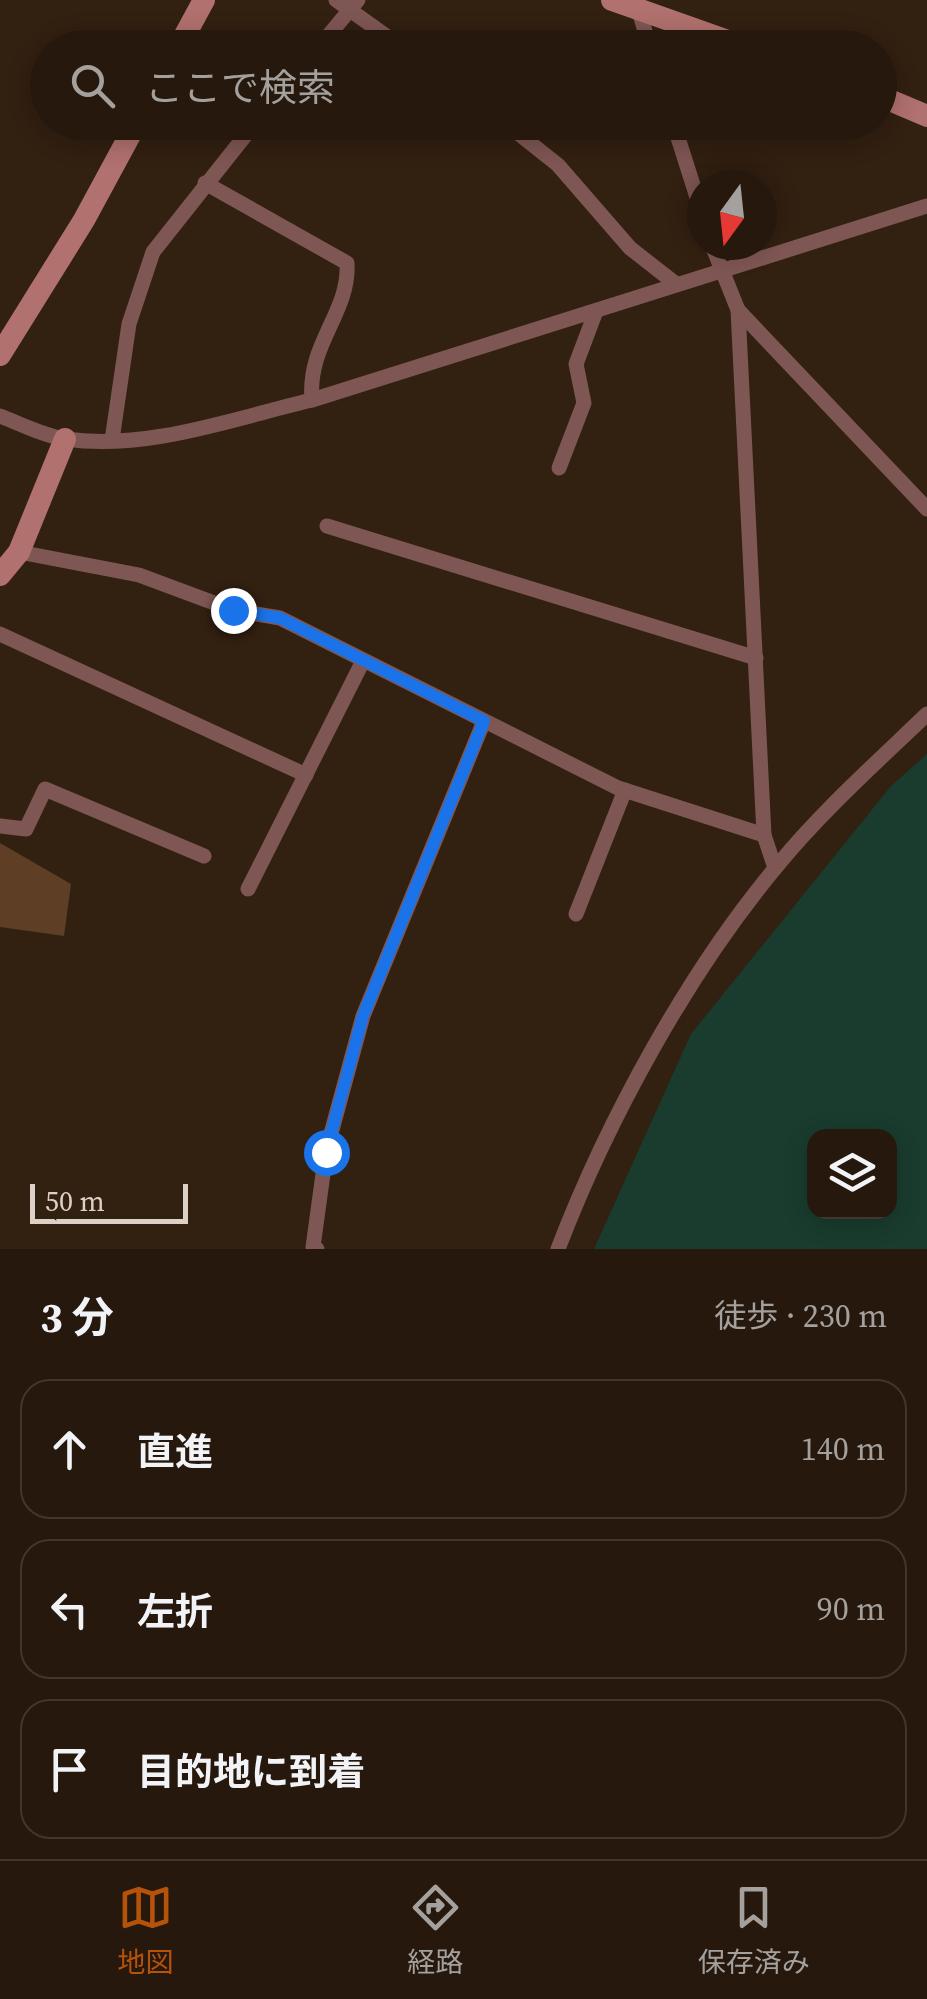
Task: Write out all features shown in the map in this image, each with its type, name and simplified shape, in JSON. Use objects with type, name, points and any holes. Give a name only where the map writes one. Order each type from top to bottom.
[{"type":"street","points":[[188,30],[204,0]]},
{"type":"street","points":[[612,0],[637,5],[702,30]]},
{"type":"street","points":[[330,30],[348,3],[381,30]]},
{"type":"street","points":[[637,5],[645,30]]},
{"type":"street","points":[[897,103],[927,116]]},
{"type":"street","points":[[0,355],[84,220],[127,140]]},
{"type":"street","points":[[112,440],[129,324],[153,252],[241,140]]},
{"type":"street","points":[[527,140],[558,165],[630,248],[676,284]]},
{"type":"street","points":[[679,140],[688,170]]},
{"type":"street","points":[[205,183],[347,264],[348,283],[310,371],[312,400]]},
{"type":"street","points":[[0,416],[65,439],[112,440],[171,432],[312,400],[927,206]]},
{"type":"street","points":[[717,260],[738,310],[927,509]]},
{"type":"street","points":[[738,310],[764,835],[775,868]]},
{"type":"street","points":[[559,468],[584,403],[576,364],[596,311]]},
{"type":"street","points":[[0,575],[18,552],[65,439]]},
{"type":"street","points":[[327,526],[756,658]]},
{"type":"street","points":[[18,552],[139,575],[233,610],[280,618],[626,790],[764,835]]},
{"type":"street","points":[[0,634],[306,775]]},
{"type":"street","points":[[248,889],[364,661]]},
{"type":"street","points":[[558,1249],[585,1178],[664,1030],[775,868],[927,714]]},
{"type":"street","points":[[317,1249],[313,1247],[326,1152],[363,1016],[484,721]]},
{"type":"street","points":[[0,826],[26,828],[44,789],[204,856]]},
{"type":"street","points":[[576,914],[626,790]]},
{"type":"green space","points":[[927,754],[927,1249],[594,1249],[691,1034],[891,786]]},
{"type":"building","points":[[0,843],[71,884],[64,936],[0,927]]},
{"type":"route","points":[[233,610],[280,618],[484,721],[363,1016],[326,1152]]}]
